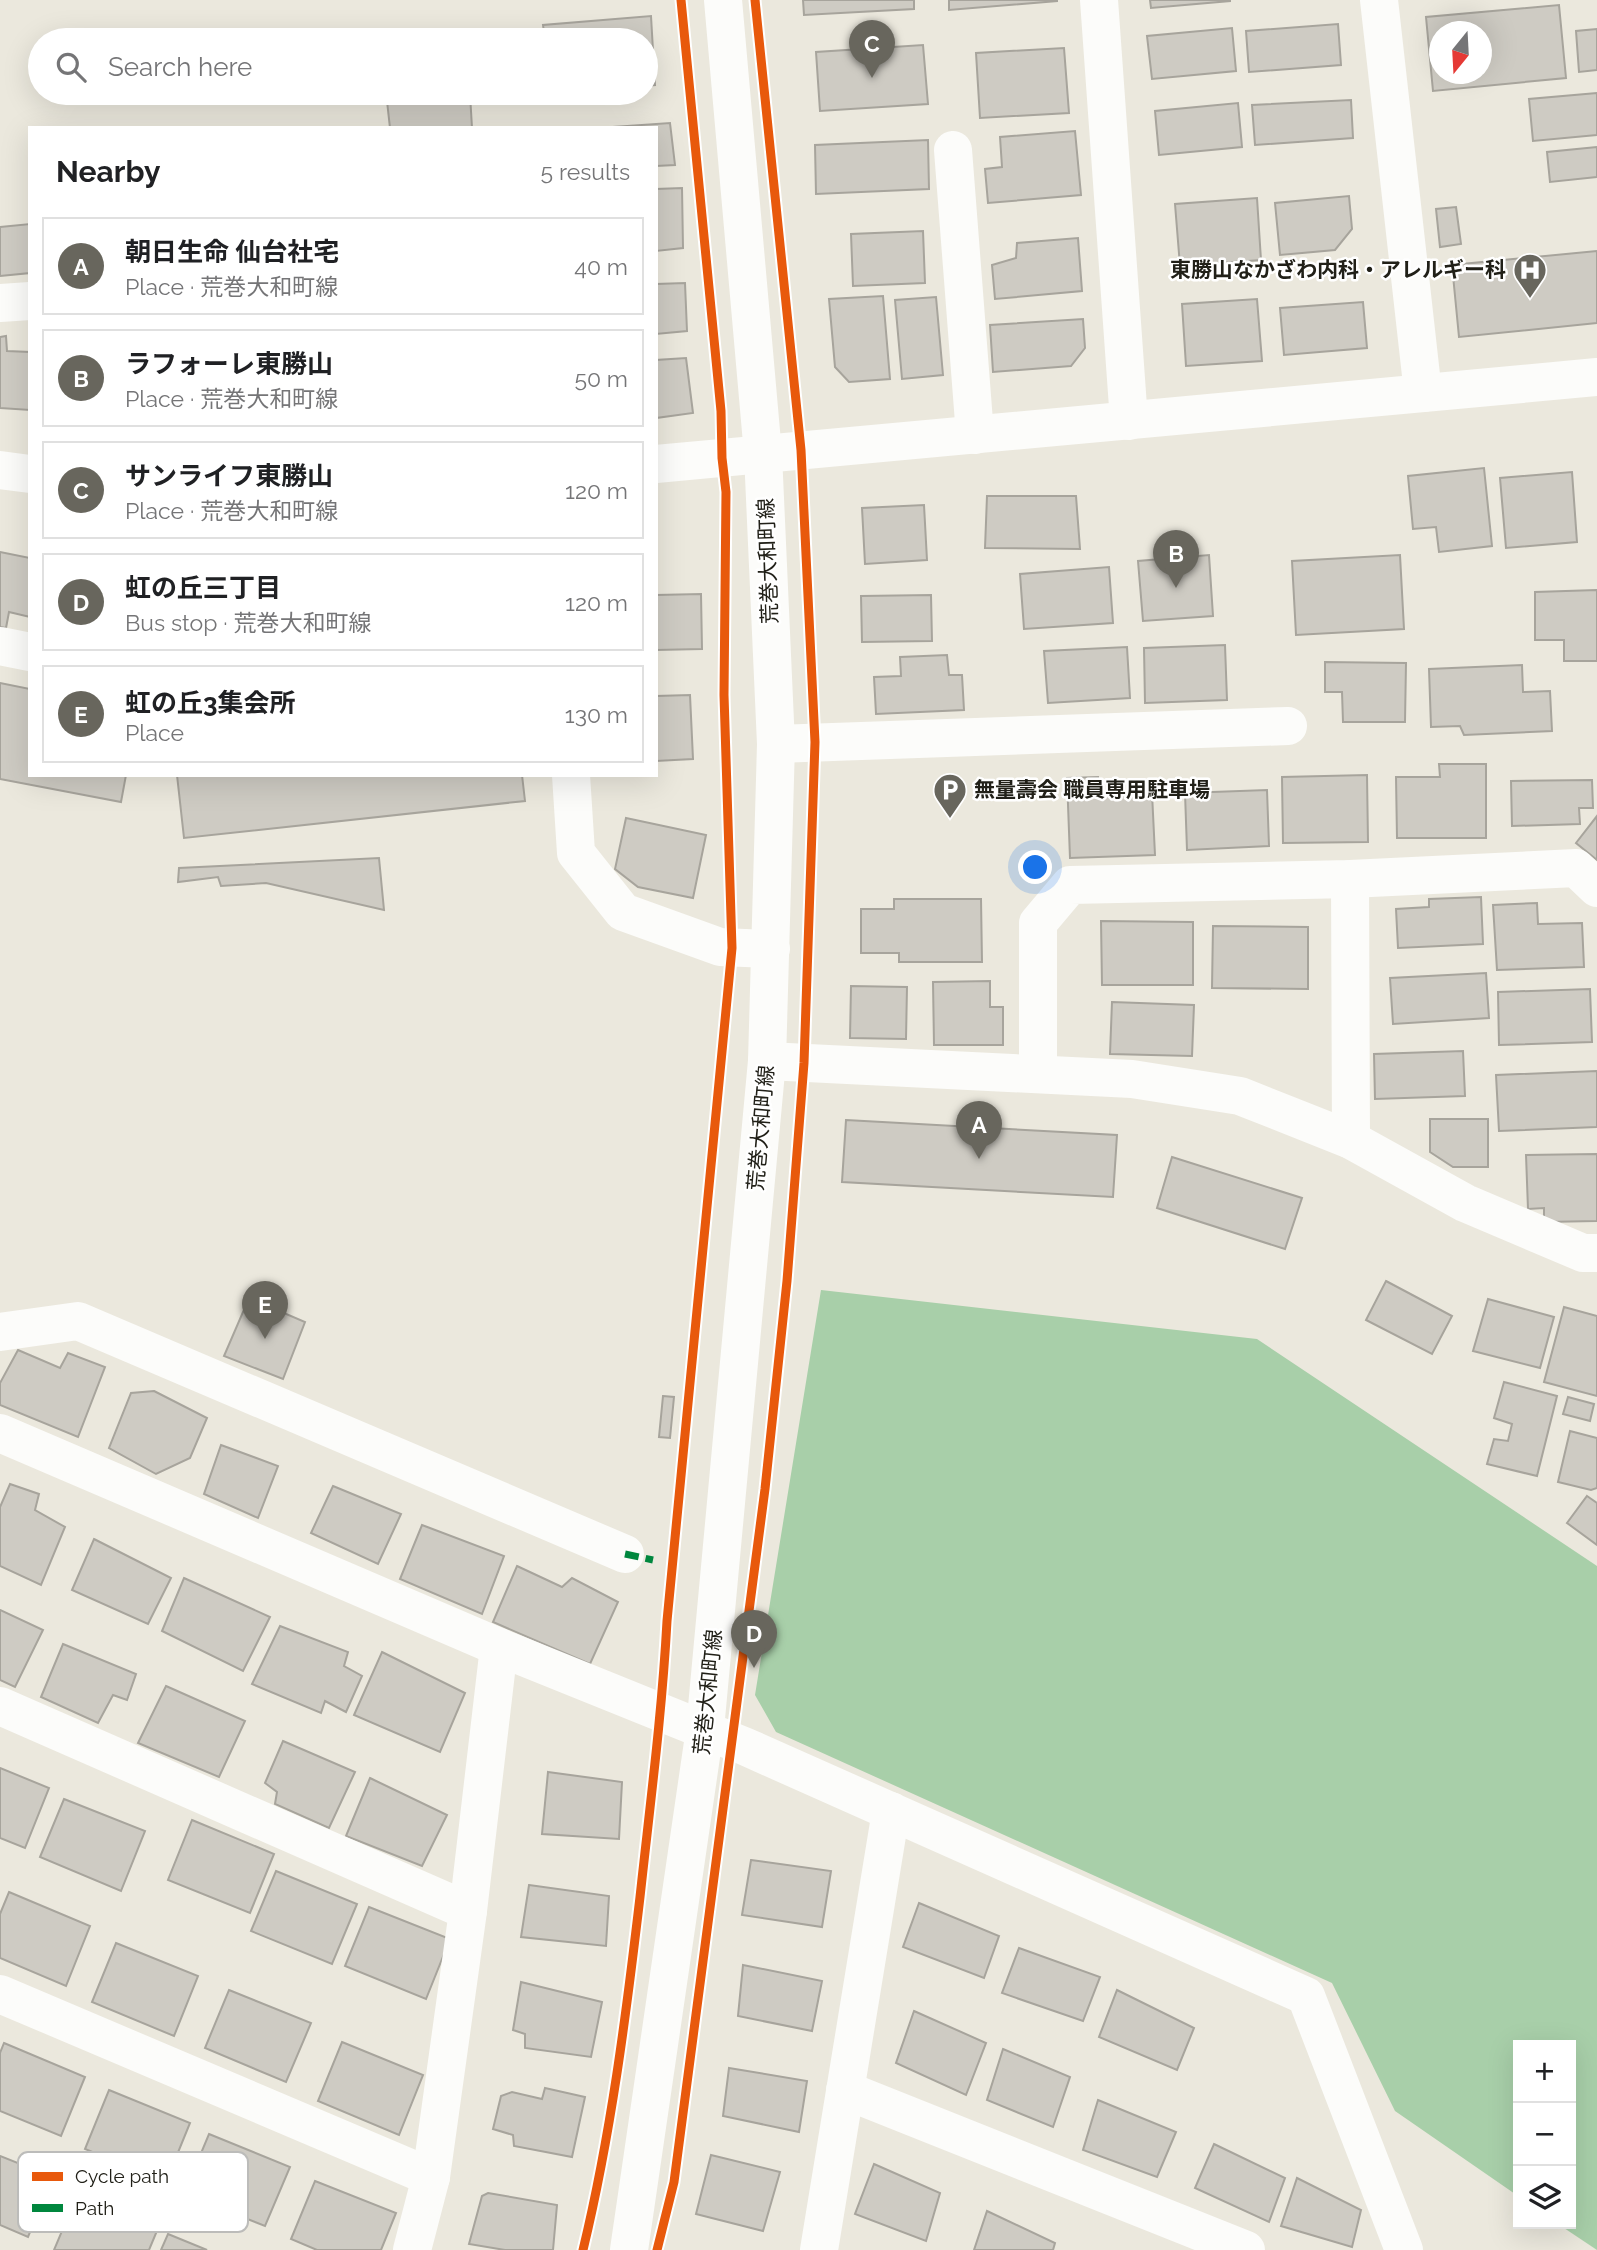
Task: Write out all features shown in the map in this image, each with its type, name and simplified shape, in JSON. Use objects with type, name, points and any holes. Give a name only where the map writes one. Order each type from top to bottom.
[{"type":"street","name":"荒巻大和町線","points":[[629,2250],[705,1729],[767,1061],[776,744],[763,454],[723,0]]},
{"type":"street","points":[[1099,0],[1129,421]]},
{"type":"street","points":[[1379,0],[1423,393]]},
{"type":"street","points":[[953,150],[975,435]]},
{"type":"street","points":[[0,303],[28,300]]},
{"type":"street","points":[[658,464],[1597,377]]},
{"type":"street","points":[[0,470],[28,474]]},
{"type":"street","points":[[0,646],[28,652]]},
{"type":"street","points":[[776,744],[1288,726]]},
{"type":"street","points":[[571,777],[576,853],[623,912],[720,947],[771,949]]},
{"type":"street","points":[[1038,1074],[1038,923],[1070,885],[1350,879],[1576,868],[1597,888]]},
{"type":"street","points":[[1350,879],[1351,1140]]},
{"type":"street","points":[[767,1061],[1132,1079],[1240,1096],[1351,1140],[1465,1203],[1583,1253],[1597,1253]]},
{"type":"street","points":[[0,1332],[78,1321],[625,1554]]},
{"type":"street","points":[[0,1433],[499,1647],[705,1729],[1306,1996],[1405,2250]]},
{"type":"street","points":[[412,2250],[431,2177],[468,1911],[499,1647]]},
{"type":"street","points":[[0,1706],[468,1911]]},
{"type":"street","points":[[819,2250],[891,1811]]},
{"type":"street","points":[[0,1994],[431,2177]]},
{"type":"street","points":[[845,2090],[1246,2250]]},
{"type":"green space","points":[[821,1290],[1257,1339],[1597,1566],[1597,2250],[1566,2229],[1576,2229],[1576,2040],[1513,2040],[1513,2193],[1395,2111],[1332,1983],[776,1732],[755,1695]]},
{"type":"building","points":[[803,0],[914,0],[914,9],[804,15]]},
{"type":"building","points":[[949,0],[1057,0],[1057,1],[949,10]]},
{"type":"building","points":[[1150,0],[1230,0],[1230,1],[1151,8]]},
{"type":"building","points":[[1559,5],[1566,78],[1433,91],[1432,84],[1492,84],[1492,21],[1429,21],[1429,49],[1426,17]]},
{"type":"building","points":[[651,16],[652,28],[543,28],[543,25]]},
{"type":"building","points":[[1338,24],[1341,65],[1249,72],[1246,31]]},
{"type":"building","points":[[1232,28],[1236,71],[1152,79],[1147,36]]},
{"type":"building","points":[[1597,29],[1597,70],[1579,72],[1576,31]]},
{"type":"building","points":[[923,45],[928,104],[820,111],[816,52]]},
{"type":"building","points":[[1064,48],[1069,113],[980,118],[976,53]]},
{"type":"building","points":[[1597,93],[1597,135],[1533,141],[1529,99]]},
{"type":"building","points":[[1351,100],[1353,138],[1255,145],[1252,105]]},
{"type":"building","points":[[1238,103],[1242,147],[1159,155],[1155,111]]},
{"type":"building","points":[[387,105],[471,105],[472,126],[390,126]]},
{"type":"building","points":[[670,123],[675,165],[658,166],[658,126],[627,126]]},
{"type":"building","points":[[1075,131],[1081,195],[988,203],[985,169],[1002,167],[1000,137]]},
{"type":"building","points":[[928,140],[929,189],[816,194],[815,145]]},
{"type":"building","points":[[1597,147],[1597,177],[1550,182],[1547,152]]},
{"type":"building","points":[[682,188],[683,248],[658,251],[658,189]]},
{"type":"building","points":[[1349,196],[1352,229],[1335,250],[1280,255],[1275,203]]},
{"type":"building","points":[[1257,198],[1261,260],[1180,266],[1175,204]]},
{"type":"building","points":[[1456,207],[1461,244],[1440,247],[1436,209]]},
{"type":"building","points":[[28,224],[28,273],[0,276],[0,227]]},
{"type":"building","points":[[923,231],[925,283],[853,286],[851,234]]},
{"type":"building","points":[[1078,238],[1082,291],[995,299],[992,265],[1016,258],[1017,243]]},
{"type":"building","points":[[1597,251],[1597,323],[1459,337],[1452,265]]},
{"type":"building","points":[[685,283],[687,331],[658,334],[658,284]]},
{"type":"building","points":[[883,296],[890,379],[849,382],[835,367],[829,299]]},
{"type":"building","points":[[936,297],[943,375],[902,379],[895,300]]},
{"type":"building","points":[[1257,299],[1262,361],[1186,366],[1182,304]]},
{"type":"building","points":[[1363,302],[1367,348],[1284,355],[1280,308]]},
{"type":"building","points":[[1083,319],[1085,348],[1071,366],[993,372],[990,325]]},
{"type":"building","points":[[6,336],[7,351],[28,352],[28,410],[0,408],[0,337]]},
{"type":"building","points":[[686,358],[693,413],[658,418],[658,360]]},
{"type":"building","points":[[1484,468],[1492,546],[1439,552],[1436,527],[1413,529],[1408,476]]},
{"type":"building","points":[[1572,472],[1577,542],[1506,548],[1500,478]]},
{"type":"building","points":[[987,496],[1076,496],[1080,549],[985,548]]},
{"type":"building","points":[[924,505],[927,560],[865,564],[862,508]]},
{"type":"building","points":[[0,552],[28,558],[28,617],[9,612],[6,628],[0,627]]},
{"type":"building","points":[[1209,555],[1213,616],[1143,621],[1138,561]]},
{"type":"building","points":[[1400,555],[1404,629],[1296,635],[1292,561]]},
{"type":"building","points":[[1109,567],[1113,623],[1024,629],[1020,574]]},
{"type":"building","points":[[1597,590],[1597,661],[1564,661],[1564,640],[1535,640],[1535,592]]},
{"type":"building","points":[[701,594],[702,649],[658,650],[658,595]]},
{"type":"building","points":[[931,595],[932,641],[862,642],[861,596]]},
{"type":"building","points":[[1225,645],[1227,700],[1145,703],[1144,648]]},
{"type":"building","points":[[1127,647],[1130,698],[1048,703],[1044,651]]},
{"type":"building","points":[[947,655],[949,675],[962,675],[964,710],[876,714],[874,677],[901,676],[900,657]]},
{"type":"building","points":[[1325,662],[1406,663],[1405,722],[1343,722],[1342,692],[1325,692]]},
{"type":"building","points":[[1522,665],[1523,692],[1550,691],[1552,731],[1464,735],[1460,726],[1431,727],[1429,669]]},
{"type":"building","points":[[0,683],[28,689],[28,777],[126,777],[121,802],[0,779]]},
{"type":"building","points":[[690,695],[693,759],[658,761],[658,696]]},
{"type":"building","points":[[1439,764],[1486,764],[1486,838],[1397,838],[1396,777],[1440,777]]},
{"type":"building","points":[[1367,775],[1368,842],[1283,843],[1282,777]]},
{"type":"building","points":[[177,777],[522,777],[525,801],[184,838]]},
{"type":"building","points":[[1098,777],[1098,794],[1152,793],[1155,855],[1070,858],[1067,778]]},
{"type":"building","points":[[1592,780],[1593,808],[1579,808],[1580,824],[1512,826],[1511,781]]},
{"type":"building","points":[[1267,790],[1269,846],[1187,850],[1185,793]]},
{"type":"building","points":[[1597,816],[1597,860],[1576,843]]},
{"type":"building","points":[[626,818],[706,835],[693,898],[638,887],[615,869]]},
{"type":"building","points":[[379,858],[384,910],[266,883],[221,886],[218,877],[178,882],[179,868]]},
{"type":"building","points":[[1481,897],[1483,944],[1398,948],[1396,909],[1429,907],[1429,899]]},
{"type":"building","points":[[894,899],[981,899],[982,962],[899,962],[899,953],[861,953],[861,909],[894,909]]},
{"type":"building","points":[[1537,903],[1538,924],[1582,923],[1584,967],[1497,970],[1493,905]]},
{"type":"building","points":[[1101,921],[1193,922],[1193,985],[1102,985]]},
{"type":"building","points":[[1213,926],[1308,927],[1308,989],[1212,988]]},
{"type":"building","points":[[1486,973],[1489,1018],[1393,1024],[1390,978]]},
{"type":"building","points":[[990,981],[990,1007],[1003,1007],[1003,1045],[934,1045],[933,982]]},
{"type":"building","points":[[851,986],[907,987],[906,1039],[850,1038]]},
{"type":"building","points":[[1590,989],[1592,1042],[1499,1045],[1498,992]]},
{"type":"building","points":[[1112,1002],[1194,1005],[1192,1056],[1110,1054]]},
{"type":"building","points":[[1463,1051],[1465,1096],[1375,1099],[1374,1054]]},
{"type":"building","points":[[1597,1071],[1597,1127],[1499,1131],[1496,1075]]},
{"type":"building","points":[[1430,1119],[1488,1119],[1488,1167],[1453,1167],[1430,1152]]},
{"type":"building","points":[[846,1120],[1117,1135],[1113,1197],[842,1182]]},
{"type":"building","points":[[1597,1154],[1597,1221],[1544,1222],[1544,1208],[1528,1209],[1526,1155]]},
{"type":"building","points":[[1172,1157],[1302,1198],[1285,1249],[1157,1208]]},
{"type":"building","points":[[1386,1281],[1452,1316],[1432,1354],[1366,1320]]},
{"type":"building","points":[[249,1298],[305,1322],[283,1379],[224,1356]]},
{"type":"building","points":[[1488,1299],[1554,1317],[1540,1368],[1473,1351]]},
{"type":"building","points":[[1564,1307],[1597,1316],[1597,1396],[1544,1382]]},
{"type":"building","points":[[18,1350],[60,1368],[68,1353],[105,1367],[78,1437],[0,1405],[0,1383]]},
{"type":"building","points":[[1504,1382],[1557,1396],[1537,1476],[1487,1464],[1494,1439],[1508,1441],[1512,1424],[1494,1418]]},
{"type":"building","points":[[154,1391],[207,1418],[190,1458],[156,1474],[109,1448],[131,1393]]},
{"type":"building","points":[[663,1396],[674,1397],[670,1438],[659,1437]]},
{"type":"building","points":[[1568,1397],[1594,1404],[1590,1421],[1563,1414]]},
{"type":"building","points":[[1570,1431],[1597,1438],[1597,1488],[1591,1490],[1558,1482]]},
{"type":"building","points":[[221,1445],[278,1466],[258,1518],[204,1494]]},
{"type":"building","points":[[10,1484],[39,1494],[35,1510],[65,1527],[41,1585],[0,1566],[0,1507]]},
{"type":"building","points":[[333,1486],[401,1514],[378,1564],[311,1533]]},
{"type":"building","points":[[1587,1496],[1597,1503],[1597,1545],[1567,1523]]},
{"type":"building","points":[[422,1525],[504,1556],[482,1614],[400,1579]]},
{"type":"building","points":[[94,1539],[171,1578],[148,1624],[72,1590]]},
{"type":"building","points":[[517,1566],[562,1587],[572,1578],[618,1602],[590,1664],[493,1622]]},
{"type":"building","points":[[184,1578],[270,1617],[243,1671],[162,1631]]},
{"type":"building","points":[[0,1610],[43,1630],[15,1687],[0,1680]]},
{"type":"building","points":[[280,1626],[348,1652],[344,1666],[362,1676],[346,1712],[325,1701],[321,1713],[252,1684]]},
{"type":"building","points":[[63,1644],[136,1674],[127,1700],[113,1695],[98,1723],[41,1697]]},
{"type":"building","points":[[382,1652],[465,1693],[440,1752],[354,1715]]},
{"type":"building","points":[[166,1686],[245,1721],[219,1777],[138,1743]]},
{"type":"building","points":[[283,1741],[355,1772],[329,1828],[275,1804],[277,1792],[265,1783]]},
{"type":"building","points":[[0,1768],[49,1788],[25,1848],[0,1838]]},
{"type":"building","points":[[548,1772],[622,1782],[619,1839],[542,1834]]},
{"type":"building","points":[[370,1778],[447,1815],[422,1866],[346,1836]]},
{"type":"building","points":[[64,1799],[145,1831],[121,1891],[40,1857]]},
{"type":"building","points":[[192,1820],[274,1854],[250,1913],[168,1880]]},
{"type":"building","points":[[751,1860],[831,1871],[822,1927],[742,1915]]},
{"type":"building","points":[[276,1871],[357,1904],[332,1964],[251,1931]]},
{"type":"building","points":[[529,1885],[609,1896],[606,1946],[521,1937]]},
{"type":"building","points":[[9,1892],[90,1926],[66,1986],[0,1958],[0,1914]]},
{"type":"building","points":[[919,1903],[999,1936],[984,1978],[903,1947]]},
{"type":"building","points":[[369,1907],[450,1939],[426,1999],[345,1966]]},
{"type":"building","points":[[116,1943],[198,1976],[174,2036],[92,2002]]},
{"type":"building","points":[[1019,1948],[1100,1977],[1083,2021],[1002,1993]]},
{"type":"building","points":[[743,1965],[822,1981],[812,2031],[738,2016]]},
{"type":"building","points":[[521,1982],[602,2002],[591,2057],[525,2048],[525,2034],[513,2030]]},
{"type":"building","points":[[229,1990],[311,2023],[286,2082],[205,2048]]},
{"type":"building","points":[[1117,1990],[1194,2028],[1177,2070],[1099,2037]]},
{"type":"building","points":[[914,2011],[986,2043],[966,2095],[896,2063]]},
{"type":"building","points":[[342,2042],[423,2075],[399,2135],[318,2101]]},
{"type":"building","points":[[4,2043],[85,2077],[61,2136],[0,2111],[0,2053]]},
{"type":"building","points":[[1003,2049],[1070,2077],[1053,2127],[987,2100]]},
{"type":"building","points":[[729,2068],[807,2081],[799,2132],[723,2116]]},
{"type":"building","points":[[545,2088],[585,2097],[572,2157],[514,2146],[513,2135],[493,2129],[501,2096],[512,2092],[542,2099]]},
{"type":"building","points":[[109,2090],[190,2123],[178,2152],[92,2152],[85,2149]]},
{"type":"building","points":[[1098,2100],[1176,2132],[1157,2177],[1083,2150]]},
{"type":"building","points":[[209,2134],[290,2167],[265,2226],[248,2219],[248,2152],[202,2152]]},
{"type":"building","points":[[1214,2144],[1285,2178],[1269,2222],[1195,2188]]},
{"type":"building","points":[[711,2155],[780,2172],[763,2231],[696,2214]]},
{"type":"building","points":[[0,2156],[18,2163],[18,2232],[30,2232],[28,2237],[0,2225]]},
{"type":"building","points":[[874,2164],[940,2193],[926,2241],[855,2214]]},
{"type":"building","points":[[1297,2178],[1361,2210],[1352,2247],[1281,2226]]},
{"type":"building","points":[[315,2181],[396,2213],[381,2250],[317,2250],[291,2239]]},
{"type":"building","points":[[488,2193],[557,2205],[553,2250],[505,2250],[469,2244],[482,2196]]},
{"type":"building","points":[[987,2211],[1055,2243],[1053,2250],[974,2250]]},
{"type":"building","points":[[62,2232],[156,2232],[149,2250],[54,2250]]},
{"type":"building","points":[[168,2234],[207,2250],[161,2250]]},
{"type":"marked path","points":[[625,1554],[653,1560]]},
{"type":"cycle path","points":[[583,2250],[610,2119],[640,1897],[659,1725],[732,948],[724,695],[726,492],[721,411],[681,0]]},
{"type":"cycle path","points":[[657,2250],[674,2182],[765,1489],[787,1281],[804,1063],[815,742],[801,450],[755,0]]},
{"type":"place","name":"サンライフ東勝山","points":[[872,78]]},
{"type":"place","name":"東勝山なかざわ内科・アレルギー科","points":[[1530,300]]},
{"type":"place","name":"ラフォーレ東勝山","points":[[1176,588]]},
{"type":"place","name":"無量壽会 職員専用駐車場","points":[[950,820]]},
{"type":"place","name":"朝日生命 仙台社宅","points":[[979,1159]]},
{"type":"place","name":"虹の丘3集会所","points":[[265,1339]]},
{"type":"place","name":"虹の丘三丁目","points":[[754,1668]]}]
